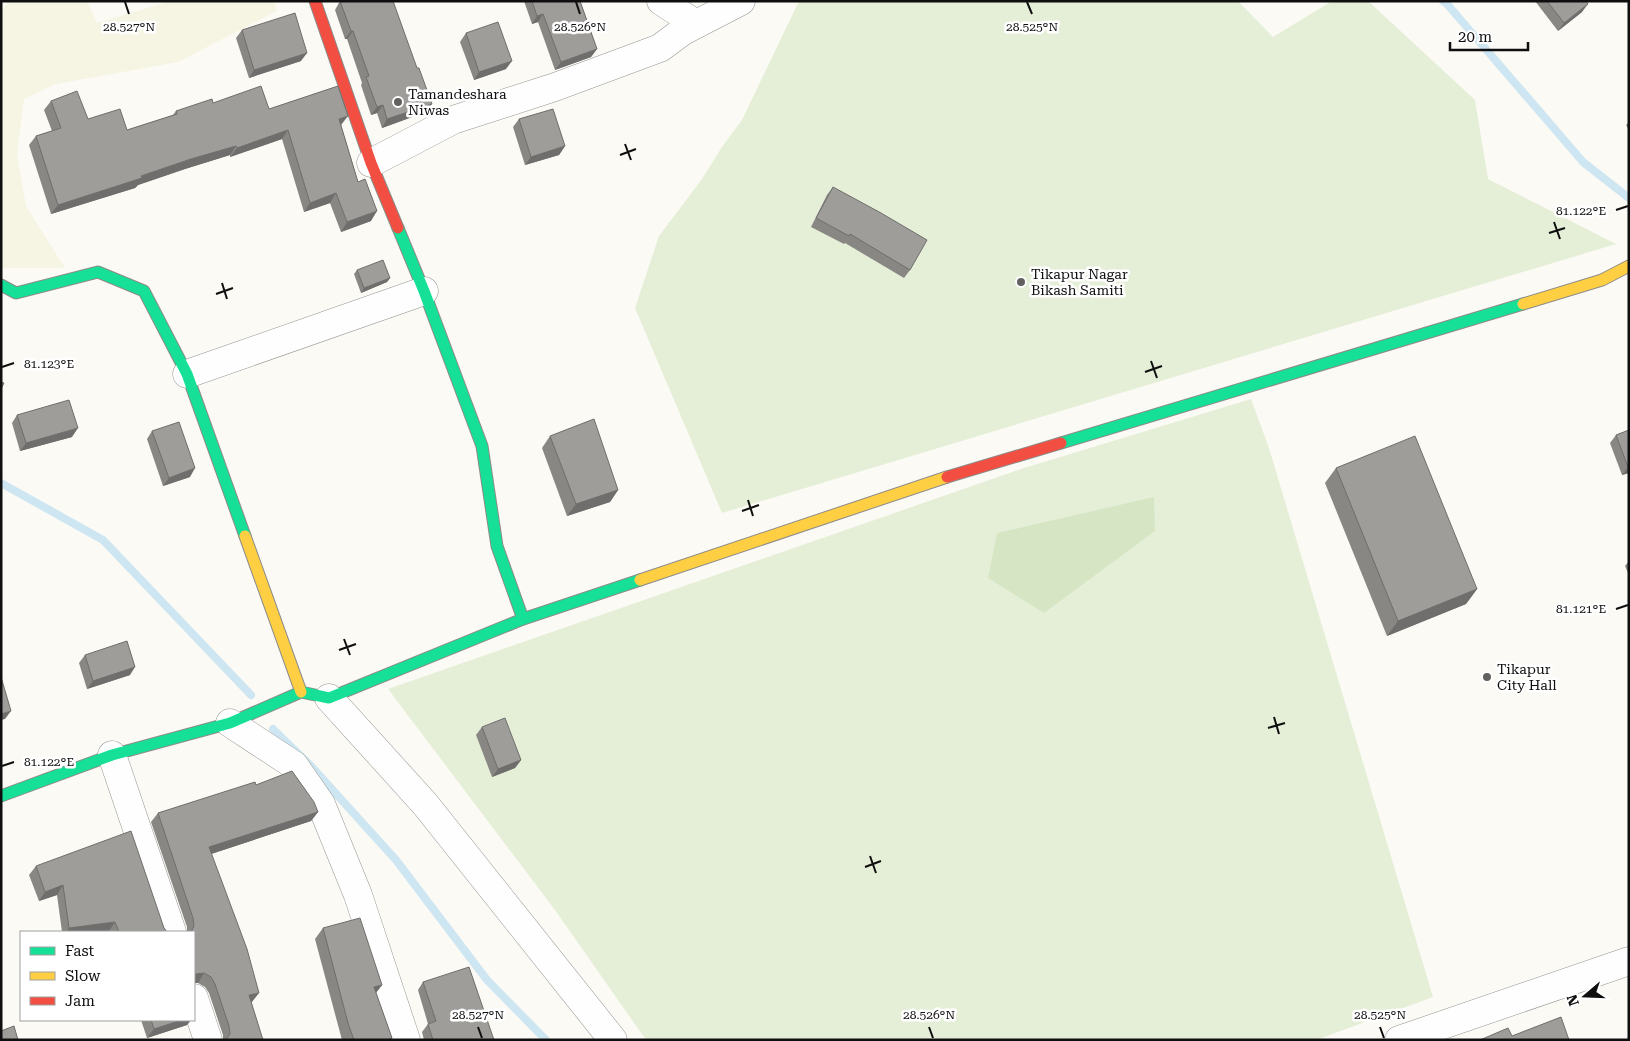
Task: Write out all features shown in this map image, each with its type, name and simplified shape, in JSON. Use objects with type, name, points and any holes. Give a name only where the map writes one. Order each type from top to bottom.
[{"type":"street","points":[[315,1],[371,163],[424,291],[482,446],[497,546],[524,619]]},
{"type":"street","points":[[661,1],[696,24]]},
{"type":"street","points":[[371,163],[452,120],[555,87],[660,48],[696,24],[741,1]]},
{"type":"street","points":[[1,796],[112,755],[230,722],[301,692],[329,698],[524,619],[928,482],[1602,280],[1629,266]]},
{"type":"street","points":[[1,285],[16,293],[98,272],[144,291],[187,374],[301,692]]},
{"type":"street","points":[[187,374],[424,291]]},
{"type":"street","points":[[329,698],[425,804],[613,1040]]},
{"type":"street","points":[[230,722],[294,765],[321,804],[358,895],[406,1040]]},
{"type":"street","points":[[112,755],[172,931]]},
{"type":"street","points":[[1398,1040],[1629,962]]},
{"type":"street","points":[[195,1001],[208,1040]]},
{"type":"shaded area","points":[[9,1],[87,1],[97,23],[171,1],[274,1],[277,11],[178,62],[56,84],[24,99],[17,154],[26,206],[65,268],[1,268],[1,12]]},
{"type":"green space","points":[[799,1],[1238,1],[1273,37],[1332,1],[1368,1],[1475,100],[1488,179],[1616,244],[722,513],[635,308],[659,236],[702,179],[742,120]]},
{"type":"green space","points":[[1251,399],[1269,448],[1433,997],[1316,1040],[646,1040],[555,910],[388,689],[1024,468]]},
{"type":"green space","points":[[1154,497],[1155,531],[1044,613],[988,578],[997,533]]},
{"type":"building","points":[[340,1],[393,1],[432,104],[387,119],[383,105],[377,107],[366,77],[369,76]]},
{"type":"building","points":[[532,1],[580,1],[597,49],[561,62],[543,14],[537,16]]},
{"type":"building","points":[[1547,1],[1586,1],[1588,4],[1564,23]]},
{"type":"building","points":[[295,13],[307,53],[254,70],[242,30]]},
{"type":"building","points":[[498,22],[512,61],[479,72],[466,33]]},
{"type":"building","points":[[261,86],[269,109],[338,86],[348,116],[339,119],[358,182],[365,179],[377,211],[347,222],[336,193],[310,203],[288,130],[237,148],[236,146],[191,159],[141,176],[142,178],[58,205],[36,136],[61,128],[51,101],[77,91],[88,119],[120,109],[127,130],[177,114],[176,111],[212,99],[213,103]]},
{"type":"building","points":[[553,109],[565,146],[531,157],[519,119]]},
{"type":"building","points":[[833,187],[927,240],[910,270],[850,234],[849,236],[816,218]]},
{"type":"building","points":[[383,260],[390,278],[364,288],[357,270]]},
{"type":"building","points":[[69,400],[78,428],[26,443],[17,415]]},
{"type":"building","points":[[594,419],[618,490],[576,504],[550,436]]},
{"type":"building","points":[[179,422],[195,468],[169,478],[152,431]]},
{"type":"building","points":[[1629,430],[1629,467],[1628,467],[1616,435]]},
{"type":"building","points":[[1415,436],[1477,589],[1398,621],[1336,468]]},
{"type":"building","points":[[127,641],[135,667],[93,681],[85,655]]},
{"type":"building","points":[[1,677],[11,711],[1,714]]},
{"type":"building","points":[[505,718],[521,760],[498,769],[482,727]]},
{"type":"building","points":[[292,771],[314,802],[318,812],[209,847],[247,949],[259,993],[249,995],[263,1040],[226,1040],[230,1034],[229,1026],[215,984],[211,977],[204,973],[195,974],[195,931],[192,931],[194,926],[193,918],[158,813],[255,782],[256,785]]},
{"type":"building","points":[[131,831],[166,931],[119,931],[115,922],[69,928],[63,885],[45,892],[36,866]]},
{"type":"building","points":[[360,918],[382,985],[374,987],[392,1038],[386,1040],[354,1040],[323,928]]},
{"type":"building","points":[[469,967],[494,1040],[433,1040],[428,1024],[436,1021],[423,982]]},
{"type":"building","points":[[1561,1017],[1569,1040],[1480,1040],[1508,1028],[1512,1036]]},
{"type":"building","points":[[151,1021],[179,1021],[154,1029]]},
{"type":"building","points":[[14,1026],[18,1040],[1,1040],[1,1031]]},
{"type":"waterway","points":[[1443,1],[1583,162],[1629,198]]},
{"type":"waterway","points":[[1,483],[103,540],[251,695]]},
{"type":"waterway","points":[[273,729],[310,765],[396,860],[487,980],[546,1040]]},
{"type":"traffic: fast","points":[[398,228],[424,291],[482,446],[497,546],[523,619]]},
{"type":"traffic: fast","points":[[1,285],[16,293],[98,272],[144,291],[187,374],[245,536]]},
{"type":"traffic: fast","points":[[1061,443],[1523,304]]},
{"type":"traffic: fast","points":[[1,796],[112,755],[230,723],[301,692],[329,698],[523,619],[640,580]]},
{"type":"traffic: slow","points":[[1523,304],[1602,280],[1629,266]]},
{"type":"traffic: slow","points":[[640,580],[947,477]]},
{"type":"traffic: slow","points":[[245,536],[301,692]]},
{"type":"traffic: jam","points":[[315,1],[371,163],[398,228]]},
{"type":"traffic: jam","points":[[947,477],[1061,443]]},
{"type":"place","name":"Tamandeshara Niwas","points":[[398,102]]},
{"type":"place","name":"Tikapur Nagar Bikash Samiti","points":[[1021,282]]},
{"type":"place","name":"Tikapur City Hall","points":[[1487,677]]}]
